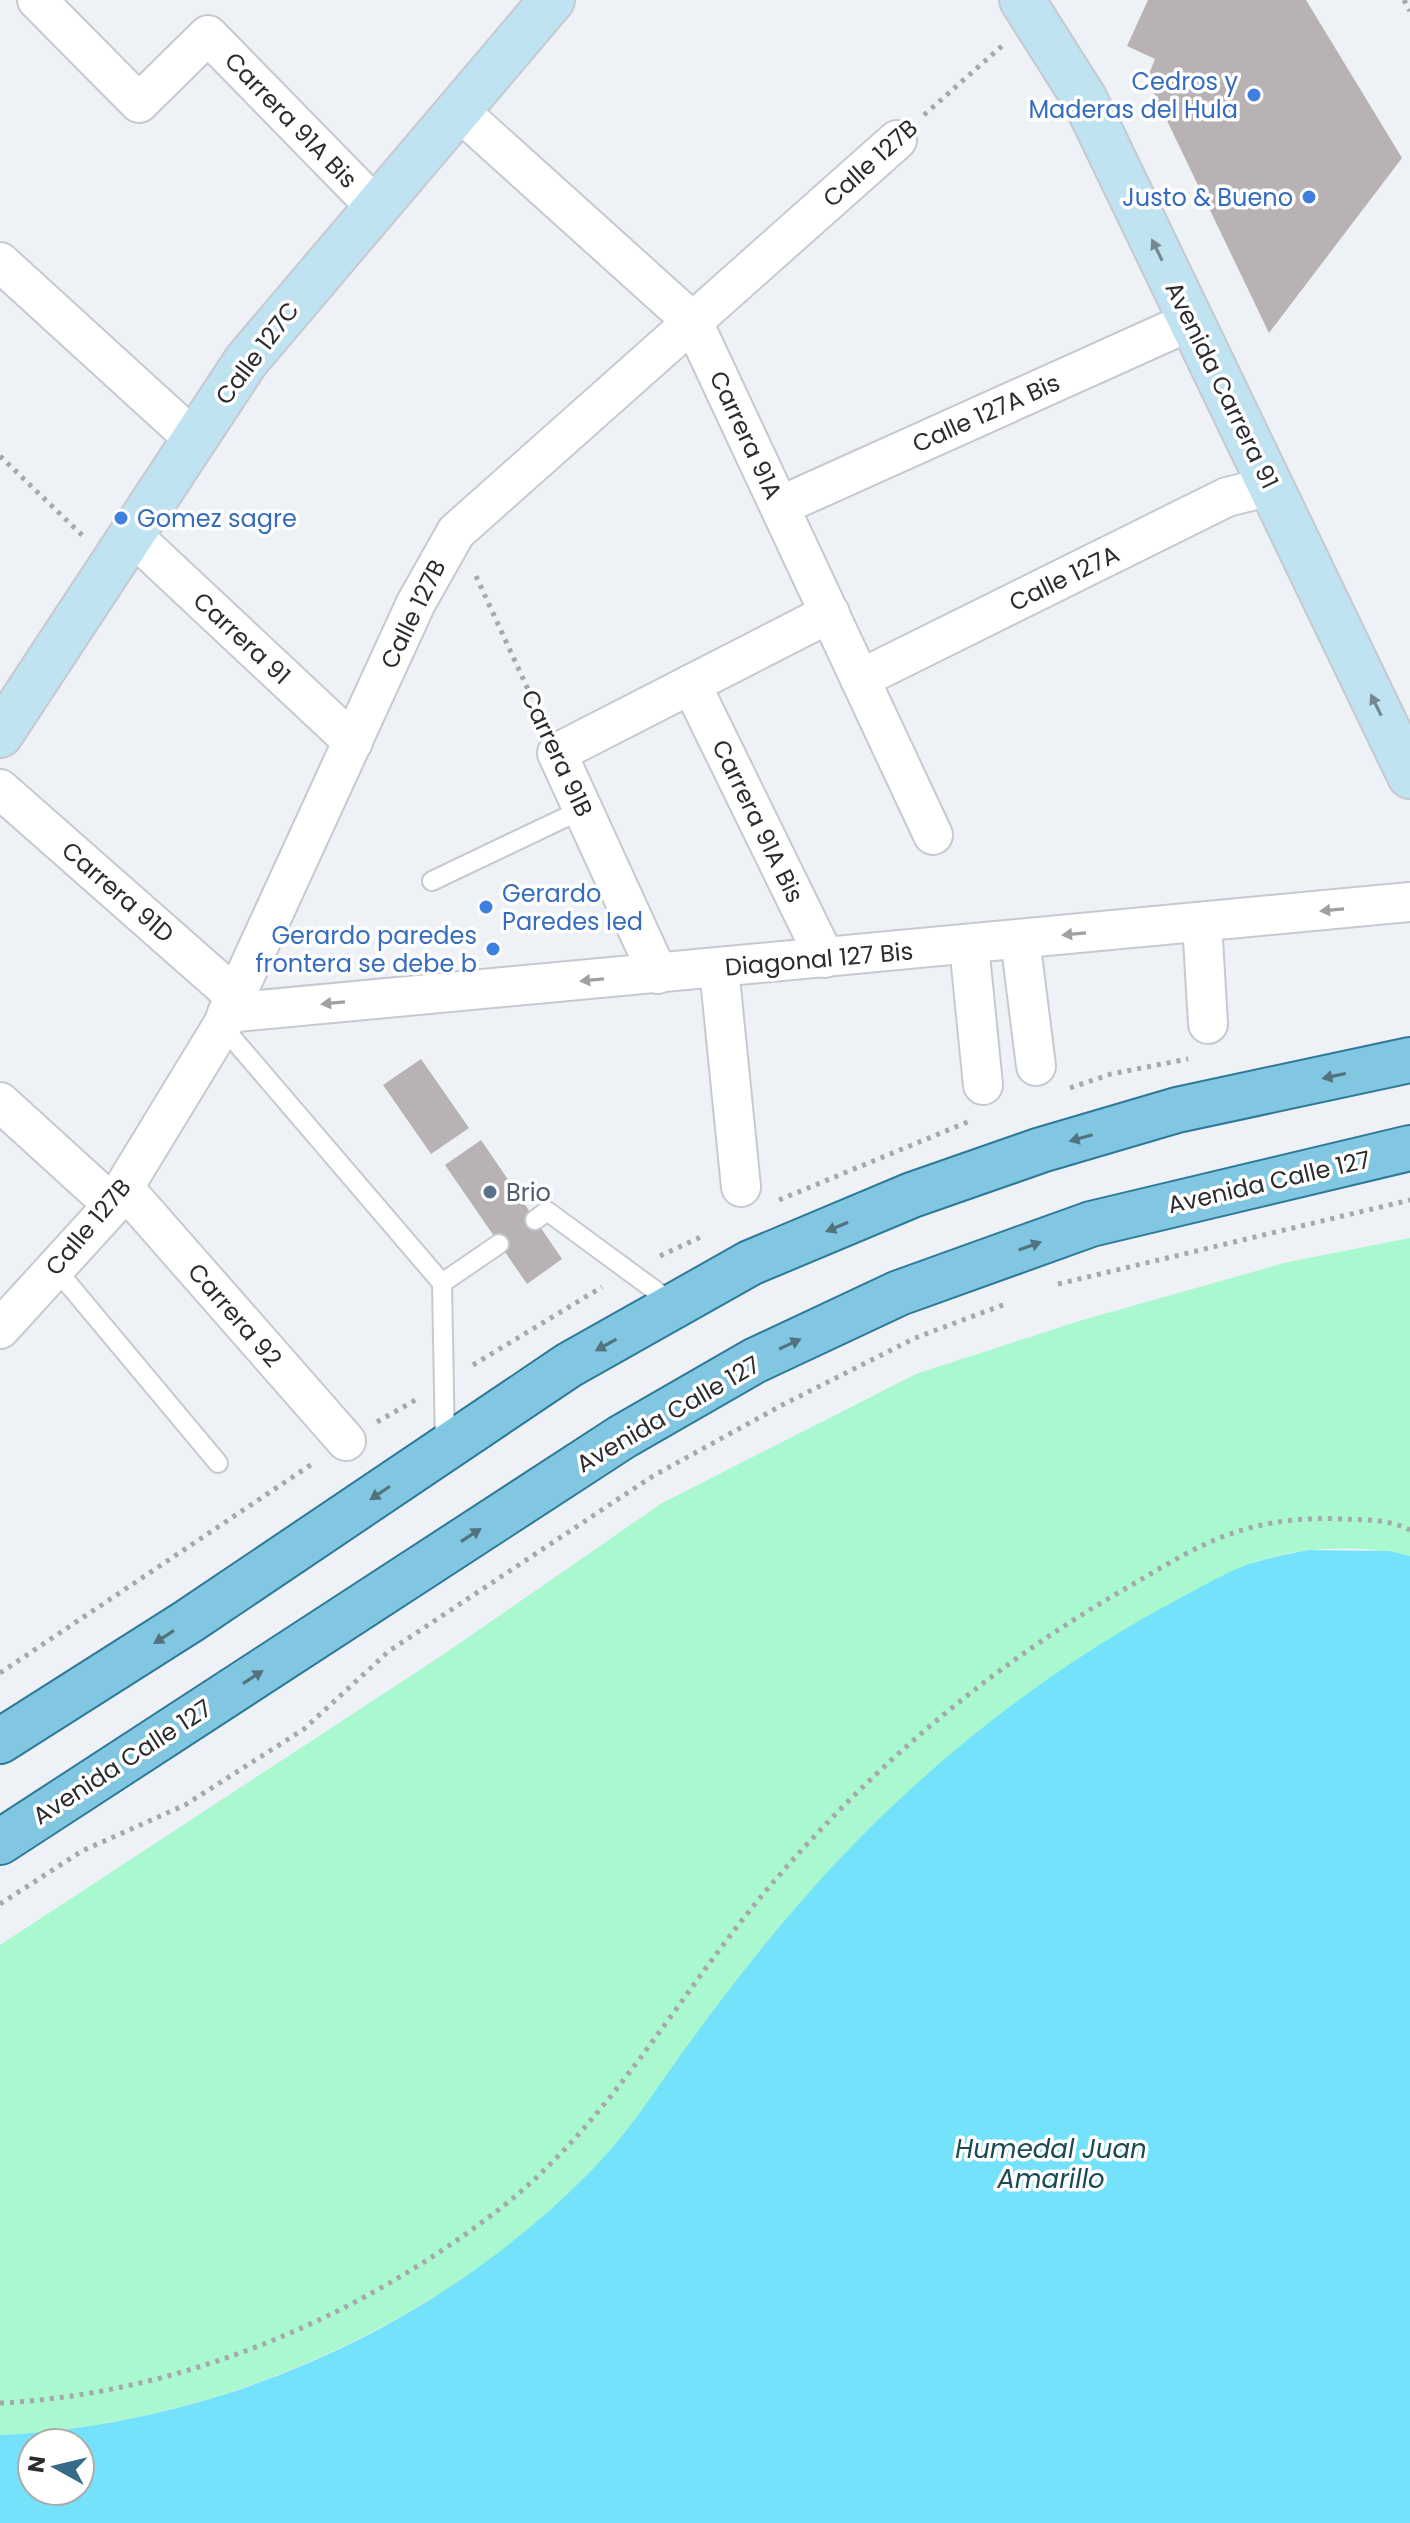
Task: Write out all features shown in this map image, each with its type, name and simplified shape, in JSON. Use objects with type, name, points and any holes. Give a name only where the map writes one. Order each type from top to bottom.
[{"type":"main road","points":[[0,1741],[445,1450],[569,1365],[750,1263],[912,1195],[1041,1150],[1177,1110],[1410,1060]]},
{"type":"main road","name":"Avenida Calle 127","points":[[0,1842],[622,1437],[754,1361],[899,1293],[1091,1224],[1406,1150]]},
{"type":"street","name":"Carrera 91A Bis","points":[[37,0],[139,103],[208,35],[376,207]]},
{"type":"street","name":"Calle 127C","points":[[0,735],[254,351],[552,0]]},
{"type":"street","name":"Avenida Carrera 91","points":[[1022,0],[1084,98],[1410,776]]},
{"type":"street","name":"Carrera 91A","points":[[458,110],[693,322],[933,835]]},
{"type":"street","name":"Calle 127B","points":[[0,1329],[118,1196],[228,1012],[416,603],[456,532],[897,140]]},
{"type":"street","points":[[0,262],[195,440]]},
{"type":"street","name":"Calle 127A Bis","points":[[780,506],[1191,321]]},
{"type":"street","name":"Calle 127A","points":[[860,679],[1227,497],[1271,486]]},
{"type":"street","name":"Carrera 91","points":[[122,550],[353,742]]},
{"type":"street","points":[[557,753],[830,613]]},
{"type":"street","name":"Carrera 91A Bis","points":[[691,684],[825,958]]},
{"type":"street","name":"Carrera 91B","points":[[557,753],[658,974]]},
{"type":"street","name":"Carrera 91D","points":[[0,789],[228,1012]]},
{"type":"street","name":"Diagonal 127 Bis","points":[[228,1012],[1410,902]]},
{"type":"street","points":[[1202,922],[1208,1024]]},
{"type":"street","points":[[1020,939],[1036,1066]]},
{"type":"street","points":[[969,945],[983,1085]]},
{"type":"street","points":[[719,968],[741,1187]]},
{"type":"street","name":"Carrera 92","points":[[0,1102],[118,1196],[346,1441]]},
{"type":"lane","points":[[432,881],[583,809]]},
{"type":"lane","points":[[228,1012],[442,1283],[445,1450]]},
{"type":"lane","points":[[535,1220],[547,1211],[676,1305]]},
{"type":"lane","points":[[442,1283],[499,1244]]},
{"type":"lane","points":[[55,1268],[218,1463]]},
{"type":"path","points":[[1404,0],[1410,11]]},
{"type":"path","name":"Calle 127B","points":[[897,140],[1007,42]]},
{"type":"path","points":[[0,456],[122,550]]},
{"type":"path","name":"Carrera 91B","points":[[456,532],[557,753]]},
{"type":"path","points":[[1054,1286],[1410,1200]]},
{"type":"path","points":[[0,1904],[82,1851],[185,1805],[304,1729],[389,1651],[653,1476],[784,1404],[915,1338],[1012,1301]]},
{"type":"path","points":[[0,2403],[104,2391],[186,2370],[254,2348],[327,2317],[395,2280],[499,2210],[575,2139],[619,2089],[683,1998],[776,1879],[850,1800],[972,1690],[1068,1621],[1229,1534],[1292,1519],[1371,1520],[1399,1524],[1410,1530]]},
{"type":"green space","points":[[1410,1238],[1410,1556],[1370,1550],[1328,1549],[1286,1554],[1247,1565],[1093,1651],[1034,1690],[925,1778],[874,1826],[826,1876],[721,2001],[637,2120],[609,2153],[530,2229],[457,2282],[397,2319],[335,2350],[271,2378],[206,2400],[81,2427],[16,2427],[16,2434],[0,2435],[0,1945],[444,1654],[662,1503],[916,1374],[1079,1321],[1288,1262]]},
{"type":"water","name":"Humedal Juan Amarillo","points":[[1309,1550],[1389,1551],[1410,1556],[1410,2523],[0,2523],[0,2435],[16,2433],[16,2507],[96,2507],[96,2427],[83,2427],[164,2411],[244,2388],[321,2358],[395,2320],[465,2277],[531,2226],[605,2156],[778,1928],[833,1866],[917,1783],[962,1744],[1057,1672],[1158,1610],[1261,1560]]},
{"type":"building","points":[[1148,0],[1306,0],[1402,158],[1269,333],[1147,79],[1155,59],[1127,46]]},
{"type":"building","name":"Brio","points":[[421,1059],[469,1128],[431,1154],[383,1085]]},
{"type":"building","name":"Brio","points":[[481,1140],[562,1259],[527,1284],[445,1165]]},
{"type":"place","name":"Cedros y Maderas del Hula","points":[[1254,95]]},
{"type":"place","name":"Justo & Bueno","points":[[1309,197]]},
{"type":"place","name":"Gomez sagre","points":[[121,518]]},
{"type":"place","name":"Gerardo Paredes Ied","points":[[486,907]]},
{"type":"place","name":"Gerardo paredes frontera se debe b","points":[[493,949]]},
{"type":"place","name":"Brio","points":[[490,1192]]}]
